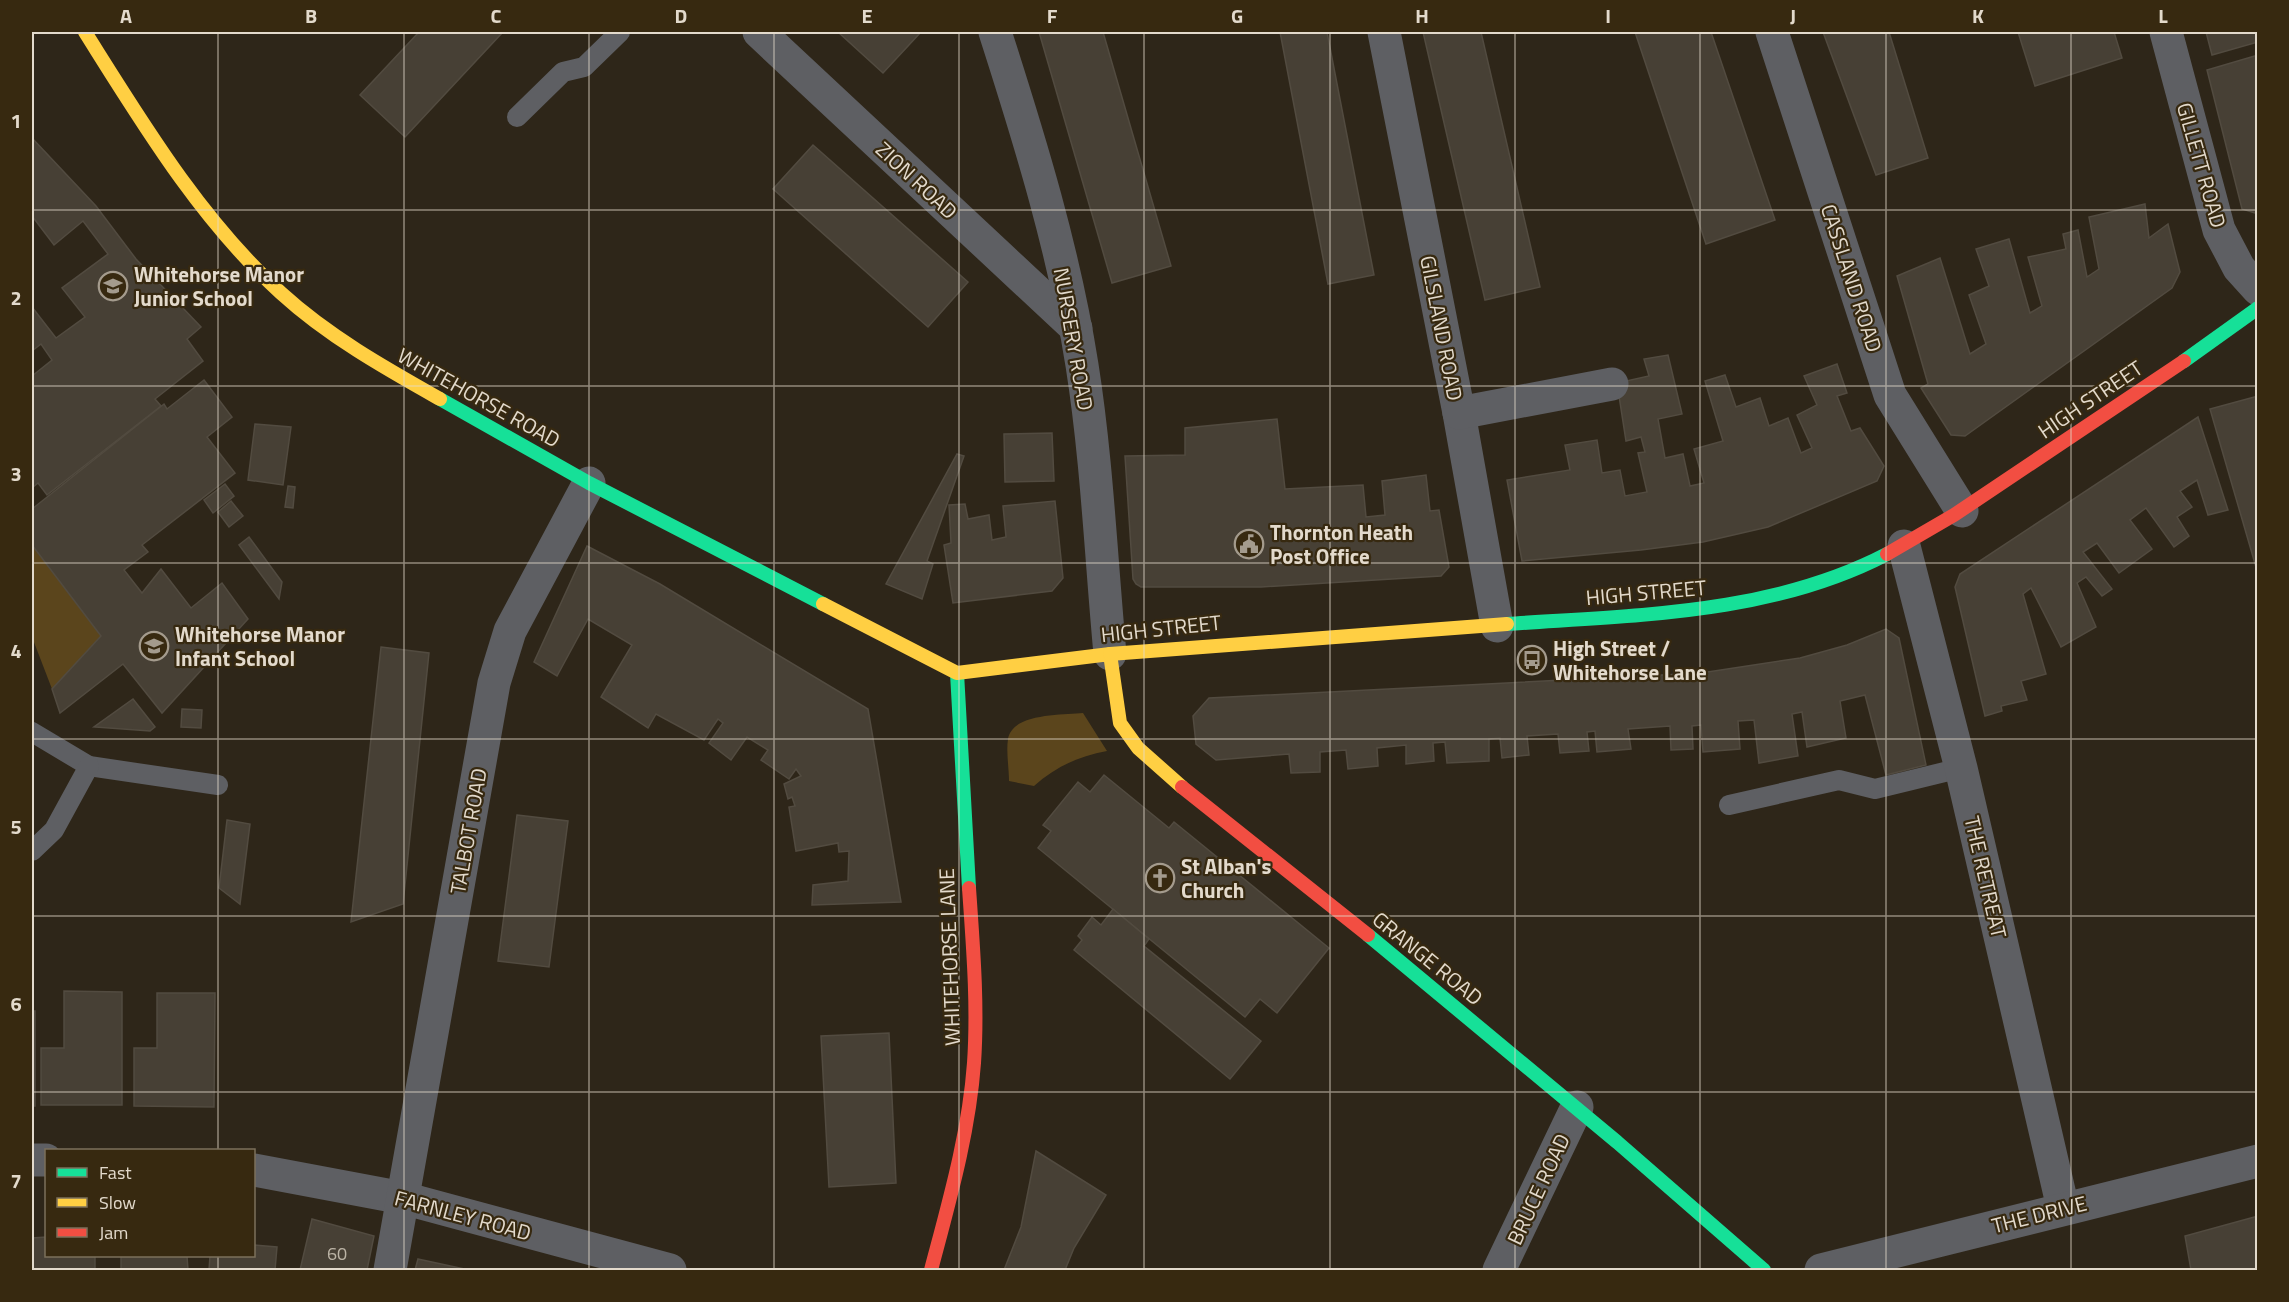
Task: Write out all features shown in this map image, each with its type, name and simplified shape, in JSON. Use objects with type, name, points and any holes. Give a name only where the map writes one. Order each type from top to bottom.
[{"type":"main road","name":"WHITEHORSE ROAD","points":[[85,32],[192,194],[223,233],[282,294],[369,359],[589,483],[957,674]]},
{"type":"main road","name":"HIGH STREET","points":[[957,674],[1110,654],[1241,641],[1497,626],[1684,610],[1755,601],[1824,582],[1904,546],[1962,511],[2205,347],[2258,308]]},
{"type":"main road","name":"GRANGE ROAD","points":[[1110,654],[1120,723],[1138,748],[1164,772],[1429,984],[1577,1107],[1764,1270]]},
{"type":"main road","name":"WHITEHORSE LANE","points":[[931,1270],[957,1175],[974,1064],[975,972],[964,826],[957,674]]},
{"type":"street","name":"ZION ROAD","points":[[759,32],[1076,328]]},
{"type":"street","name":"NURSERY ROAD","points":[[995,32],[1036,161],[1076,328],[1088,413],[1110,654]]},
{"type":"street","name":"GILSLAND ROAD","points":[[1384,32],[1459,413],[1497,626]]},
{"type":"street","name":"CASSLAND ROAD","points":[[1772,32],[1890,395],[1962,511]]},
{"type":"street","name":"GILLETT ROAD","points":[[2166,32],[2219,230],[2239,268],[2258,289]]},
{"type":"street","points":[[1459,413],[1612,384]]},
{"type":"street","name":"TALBOT ROAD","points":[[390,1270],[494,683],[510,631],[589,483]]},
{"type":"street","name":"THE RETREAT","points":[[1904,546],[1961,768],[2063,1208]]},
{"type":"street","name":"BRUCE ROAD","points":[[1499,1270],[1577,1107]]},
{"type":"street","name":"THE DRIVE","points":[[1821,1270],[2258,1161]]},
{"type":"street","name":"FARNLEY ROAD","points":[[255,1170],[403,1198],[670,1270]]},
{"type":"lane","points":[[517,117],[562,72],[584,67],[620,32]]},
{"type":"lane","points":[[32,732],[89,766],[218,785]]},
{"type":"lane","points":[[32,851],[54,830],[89,766]]},
{"type":"lane","points":[[1729,805],[1839,780],[1875,789],[1961,768]]},
{"type":"shaded area","points":[[32,545],[101,636],[52,689],[32,637]]},
{"type":"shaded area","points":[[1083,713],[1107,751],[1068,763],[1050,773],[1034,786],[1009,781],[1007,744],[1012,731],[1019,724],[1040,717]]},
{"type":"building","points":[[419,32],[503,32],[405,137],[360,95]]},
{"type":"building","points":[[838,32],[921,32],[883,73]]},
{"type":"building","points":[[1039,32],[1103,32],[1171,266],[1112,283]]},
{"type":"building","points":[[1280,32],[1327,32],[1374,275],[1328,284]]},
{"type":"building","points":[[1423,32],[1481,32],[1540,287],[1485,300]]},
{"type":"building","points":[[1635,32],[1711,32],[1775,220],[1706,244]]},
{"type":"building","points":[[1823,32],[1889,32],[1928,158],[1876,175]]},
{"type":"building","points":[[2018,32],[2114,32],[2122,58],[2035,86]]},
{"type":"building","points":[[2206,32],[2258,32],[2258,42],[2212,55]]},
{"type":"building","points":[[2258,55],[2258,214],[2242,209],[2207,70]]},
{"type":"building","name":"Whitehorse Manor Junior School","points":[[32,138],[96,206],[136,259],[201,327],[187,339],[203,361],[155,399],[161,406],[47,495],[38,483],[32,488],[32,376],[52,360],[41,344],[32,351],[32,307],[56,338],[85,317],[62,288],[108,254],[83,221],[54,245],[32,216]]},
{"type":"building","points":[[813,145],[968,282],[928,327],[773,189]]},
{"type":"building","points":[[2145,204],[2149,238],[2168,224],[2180,272],[2172,288],[1965,436],[1951,435],[1921,388],[1928,384],[1897,276],[1940,258],[1970,354],[1986,344],[1969,295],[1989,286],[1976,249],[2009,239],[2030,313],[2042,306],[2028,257],[2066,249],[2063,234],[2078,230],[2087,277],[2099,269],[2089,217]]},
{"type":"building","points":[[1668,355],[1682,414],[1658,419],[1665,458],[1683,454],[1690,486],[1704,483],[1694,449],[1723,441],[1705,381],[1725,375],[1736,407],[1760,398],[1769,426],[1788,418],[1801,453],[1812,448],[1797,415],[1817,405],[1804,376],[1837,364],[1847,393],[1837,396],[1851,431],[1860,428],[1884,466],[1877,481],[1768,527],[1703,542],[1522,561],[1507,480],[1570,470],[1565,445],[1597,440],[1602,473],[1620,470],[1625,496],[1647,492],[1638,453],[1645,452],[1641,437],[1626,441],[1617,383],[1649,376],[1644,359]]},
{"type":"building","points":[[204,380],[232,417],[207,437],[235,473],[142,545],[148,552],[124,570],[142,593],[161,569],[191,608],[222,583],[248,619],[162,713],[123,664],[60,713],[52,689],[101,636],[32,545],[32,509],[164,404],[167,409]]},
{"type":"building","points":[[2258,396],[2258,574],[2210,409]]},
{"type":"building","points":[[2198,417],[2228,510],[2208,515],[2197,480],[2180,491],[2192,507],[2177,517],[2189,536],[2174,547],[2146,508],[2130,520],[2152,549],[2119,573],[2097,543],[2083,552],[2112,589],[2102,596],[2086,577],[2077,583],[2096,627],[2061,647],[2031,588],[2023,594],[2046,674],[2021,681],[2027,700],[2001,706],[2002,711],[1985,716],[1955,587],[1960,574]]},
{"type":"building","points":[[1277,419],[1285,489],[1363,485],[1366,517],[1385,515],[1382,481],[1426,475],[1430,511],[1439,510],[1449,567],[1441,576],[1261,587],[1141,587],[1136,584],[1133,579],[1125,456],[1185,455],[1185,428]]},
{"type":"building","points":[[255,424],[291,427],[283,485],[248,480]]},
{"type":"building","points":[[1052,433],[1054,481],[1005,482],[1004,434]]},
{"type":"building","points":[[957,454],[964,456],[927,561],[933,564],[922,599],[886,584]]},
{"type":"building","points":[[225,484],[234,496],[213,513],[204,500]]},
{"type":"building","points":[[288,486],[295,487],[293,508],[285,507]]},
{"type":"building","points":[[231,501],[243,516],[229,527],[218,512]]},
{"type":"building","points":[[1055,501],[1063,578],[1052,591],[953,603],[944,545],[951,543],[949,505],[965,504],[968,519],[989,515],[992,540],[1006,537],[1003,506]]},
{"type":"building","points":[[249,537],[282,582],[279,599],[239,545]]},
{"type":"building","points":[[587,546],[660,584],[868,709],[901,902],[812,905],[813,885],[848,881],[849,851],[839,852],[838,843],[796,851],[789,807],[795,806],[792,797],[788,799],[784,784],[801,776],[796,769],[789,779],[761,760],[768,750],[747,737],[731,760],[709,743],[723,723],[718,719],[704,740],[656,714],[648,728],[601,697],[632,645],[588,619],[557,676],[534,662]]},
{"type":"building","points":[[1886,629],[1899,638],[1926,765],[1886,775],[1865,695],[1840,701],[1846,738],[1807,747],[1802,712],[1792,714],[1798,756],[1759,763],[1754,720],[1738,721],[1740,749],[1703,752],[1701,725],[1692,726],[1693,749],[1671,750],[1670,726],[1628,729],[1631,749],[1597,752],[1595,731],[1587,732],[1589,751],[1560,753],[1558,734],[1527,736],[1529,755],[1502,758],[1500,738],[1489,739],[1489,761],[1447,763],[1445,742],[1433,743],[1434,761],[1406,764],[1406,745],[1377,748],[1378,766],[1348,769],[1346,750],[1320,752],[1320,772],[1291,773],[1289,754],[1216,760],[1196,744],[1193,716],[1209,698],[1701,673],[1800,658],[1847,645]]},
{"type":"building","points":[[381,647],[429,653],[403,904],[351,922]]},
{"type":"building","points":[[133,699],[155,727],[150,731],[94,727]]},
{"type":"building","points":[[182,709],[202,710],[201,728],[181,727]]},
{"type":"building","name":"St Alban's Church","points":[[1104,775],[1169,828],[1174,822],[1329,948],[1277,1013],[1260,999],[1245,1017],[1038,848],[1051,831],[1043,825],[1078,782],[1090,792]]},
{"type":"building","points":[[517,815],[568,821],[549,967],[498,961]]},
{"type":"building","points":[[227,820],[250,824],[240,904],[219,888]]},
{"type":"building","points":[[1113,909],[1149,939],[1144,946],[1261,1041],[1230,1079],[1074,950],[1082,940],[1078,936],[1092,917],[1101,925]]},
{"type":"building","points":[[64,991],[122,992],[122,1105],[41,1105],[41,1048],[64,1048]]},
{"type":"building","points":[[157,993],[215,993],[214,1107],[134,1106],[134,1048],[157,1048]]},
{"type":"building","points":[[32,1011],[35,1011],[35,1106],[32,1106]]},
{"type":"building","points":[[889,1033],[896,1183],[829,1187],[821,1036]]},
{"type":"building","points":[[1036,1151],[1106,1195],[1074,1248],[1065,1270],[1004,1270],[1021,1227]]},
{"type":"building","points":[[2258,1216],[2258,1270],[2191,1270],[2185,1236]]},
{"type":"building","points":[[312,1219],[374,1236],[367,1270],[300,1270]]},
{"type":"building","points":[[45,1237],[45,1257],[95,1257],[95,1270],[32,1270],[32,1238]]},
{"type":"building","points":[[255,1245],[277,1247],[275,1270],[209,1270],[210,1257],[255,1257]]},
{"type":"building","points":[[121,1257],[187,1257],[188,1270],[121,1270]]},
{"type":"building","points":[[418,1259],[469,1270],[415,1270]]},
{"type":"traffic: fast","points":[[2184,361],[2258,308]]},
{"type":"traffic: fast","points":[[440,399],[589,483],[823,604]]},
{"type":"traffic: fast","points":[[1507,624],[1653,614],[1749,601],[1842,574],[1887,554]]},
{"type":"traffic: fast","points":[[957,673],[969,888]]},
{"type":"traffic: fast","points":[[1368,935],[1617,1142],[1764,1270]]},
{"type":"traffic: slow","points":[[85,32],[174,169],[224,234],[252,264],[299,309],[337,337],[440,399]]},
{"type":"traffic: slow","points":[[823,604],[957,673],[1110,654],[1120,723],[1138,748],[1182,787]]},
{"type":"traffic: slow","points":[[1110,654],[1507,624]]},
{"type":"traffic: jam","points":[[1887,554],[1954,515],[2184,361]]},
{"type":"traffic: jam","points":[[1182,787],[1368,935]]},
{"type":"traffic: jam","points":[[931,1270],[968,1115],[974,1063],[975,997],[969,888]]},
{"type":"place","name":"Whitehorse Manor Junior School","points":[[113,286]]},
{"type":"place","name":"Thornton Heath Post Office","points":[[1249,544]]},
{"type":"place","name":"Whitehorse Manor Infant School","points":[[154,646]]},
{"type":"place","name":"High Street / Whitehorse Lane","points":[[1532,660]]},
{"type":"place","name":"St Alban's Church","points":[[1160,878]]}]
